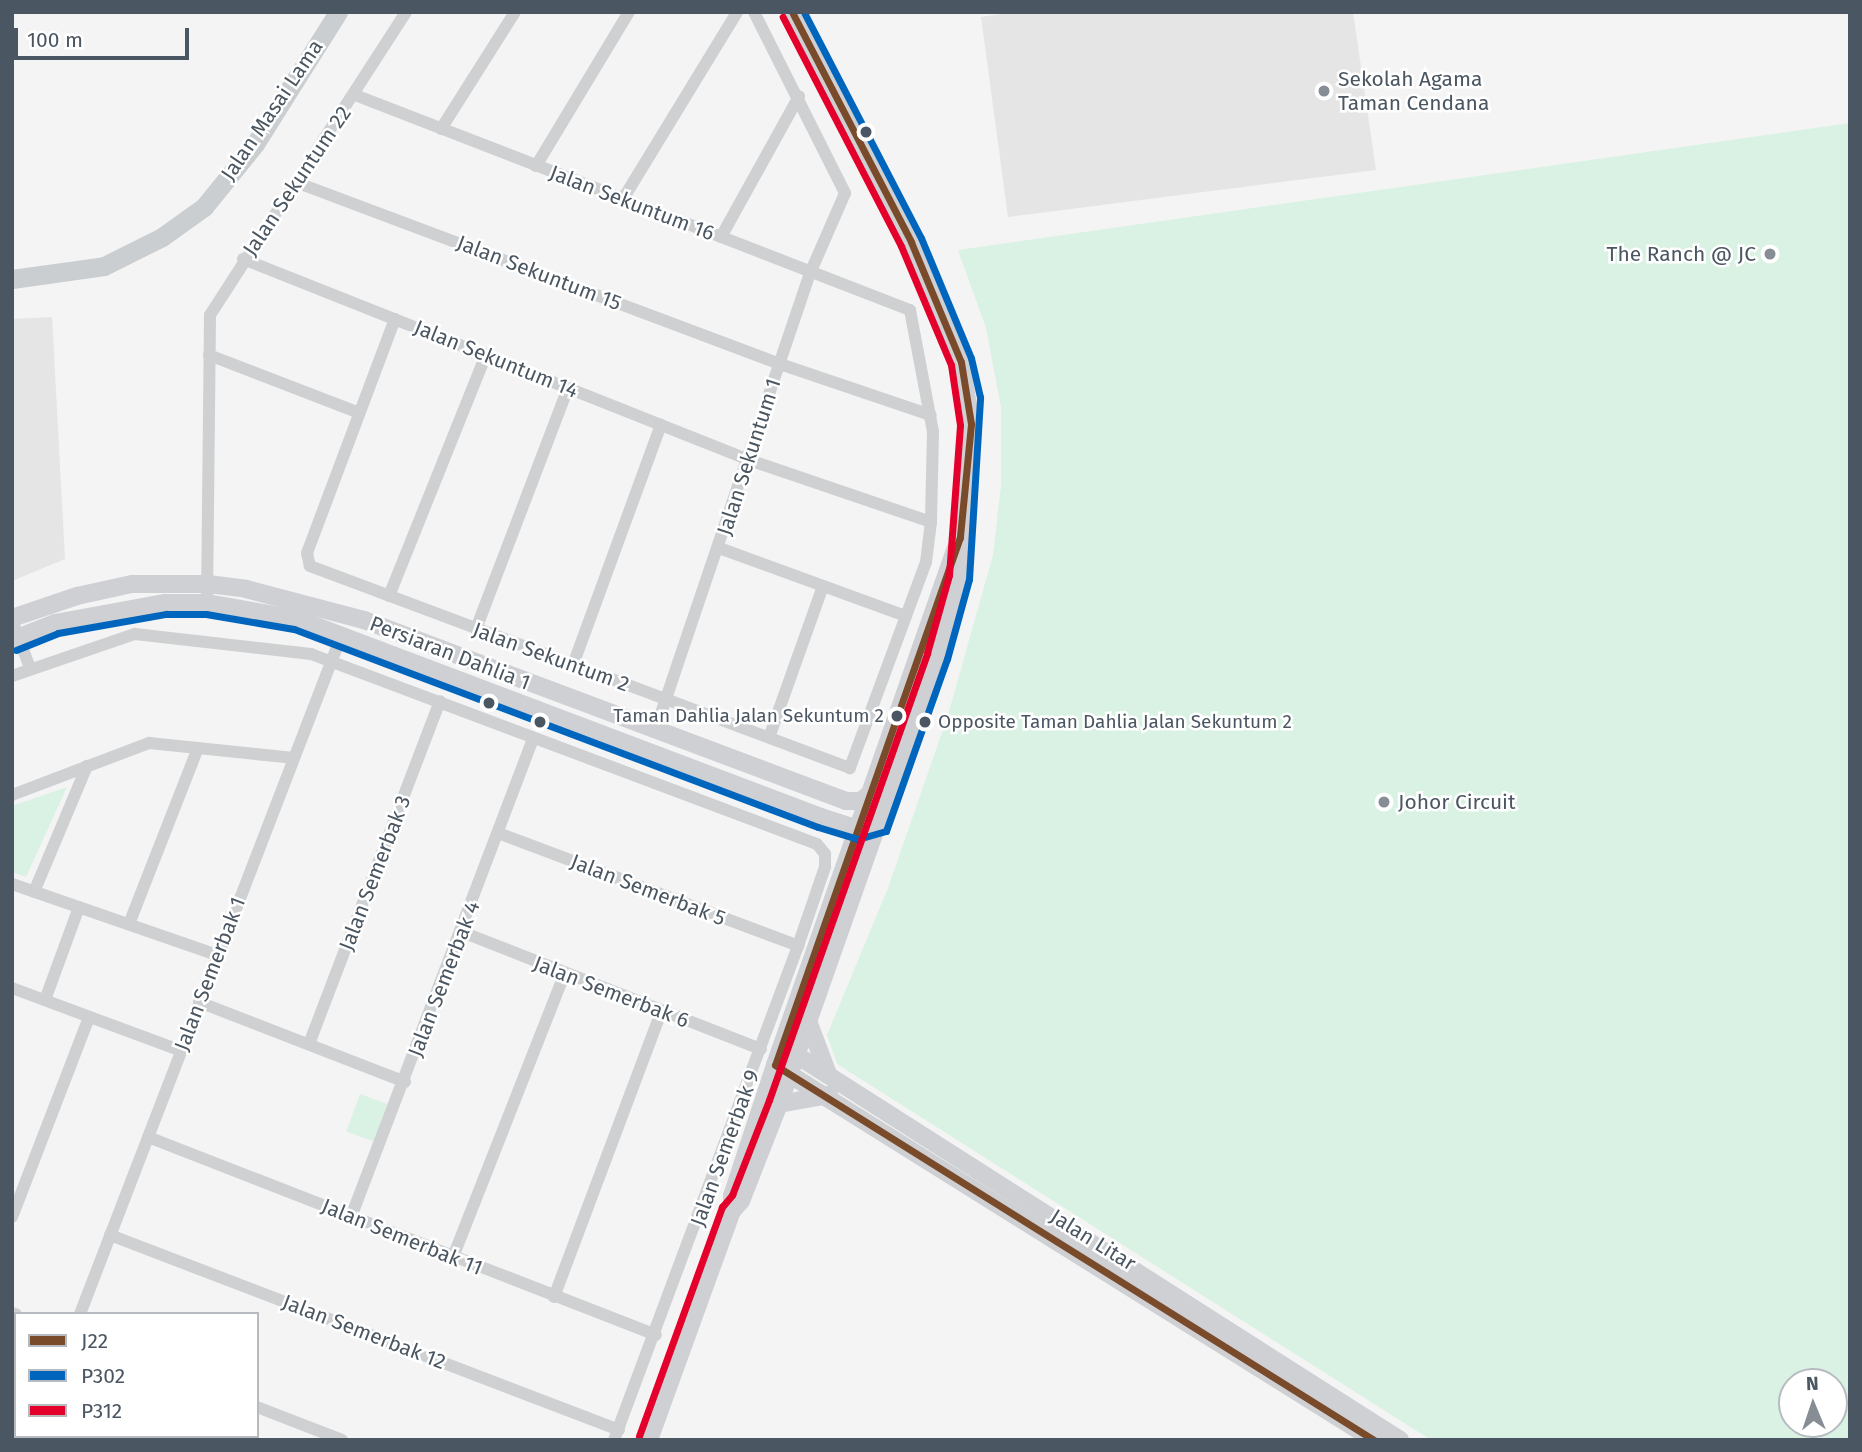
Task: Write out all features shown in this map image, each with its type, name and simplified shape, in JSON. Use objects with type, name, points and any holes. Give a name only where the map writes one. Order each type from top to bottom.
[{"type":"main road","name":"Jalan Masai Lama","points":[[12,279],[104,266],[162,237],[204,207],[254,144],[338,12]]},
{"type":"main road","points":[[789,1050],[808,1021],[937,656],[959,577],[960,537],[971,424],[961,362],[911,242],[792,12]]},
{"type":"main road","points":[[649,1440],[732,1211],[732,1196],[789,1050],[859,829],[960,537]]},
{"type":"main road","name":"Persiaran Dahlia 1","points":[[12,619],[77,596],[132,584],[208,584],[297,600],[364,620],[655,731],[854,803],[873,791]]},
{"type":"main road","name":"Persiaran Dahlia 1","points":[[15,638],[117,609],[207,603],[297,619],[859,829]]},
{"type":"main road","points":[[821,817],[836,810],[830,793]]},
{"type":"main road","points":[[859,829],[879,823]]},
{"type":"main road","points":[[808,1021],[828,1074]]},
{"type":"main road","name":"Jalan Litar","points":[[789,1050],[1401,1440]]},
{"type":"main road","points":[[732,1211],[741,1201],[779,1104],[782,1070]]},
{"type":"main road","name":"Jalan Litar","points":[[782,1070],[829,1096],[1374,1440]]},
{"type":"main road","points":[[779,1104],[829,1096]]},
{"type":"street","name":"Jalan Sekuntum 22","points":[[207,603],[209,355],[213,307],[243,259],[298,183],[406,12]]},
{"type":"street","points":[[441,129],[515,12]]},
{"type":"street","points":[[537,166],[629,12]]},
{"type":"street","points":[[623,199],[737,12]]},
{"type":"street","points":[[722,237],[799,96],[754,12]]},
{"type":"street","name":"Jalan Sekuntum 16","points":[[355,95],[910,310]]},
{"type":"street","name":"Jalan Sekuntum 1","points":[[655,731],[811,271],[844,201],[844,185],[799,96]]},
{"type":"street","name":"Jalan Sekuntum 15","points":[[298,183],[780,364],[932,415]]},
{"type":"street","name":"Jalan Sekuntum 14","points":[[243,259],[749,460],[932,522]]},
{"type":"street","name":"Jalan Sekuntum 2","points":[[359,413],[306,557],[310,566],[850,768],[926,562],[932,522],[932,415],[910,310]]},
{"type":"street","points":[[209,355],[359,413],[394,319]]},
{"type":"street","points":[[389,596],[486,355]]},
{"type":"street","points":[[477,629],[568,388]]},
{"type":"street","points":[[573,665],[661,425]]},
{"type":"street","points":[[719,548],[906,616]]},
{"type":"street","points":[[771,732],[822,586]]},
{"type":"street","points":[[12,619],[15,638],[30,668]]},
{"type":"street","points":[[12,676],[135,634],[217,640],[331,659],[533,739]]},
{"type":"street","name":"Jalan Semerbak 1","points":[[81,1312],[342,634]]},
{"type":"street","name":"Jalan Semerbak 3","points":[[309,1044],[440,701]]},
{"type":"street","name":"Jalan Semerbak 4","points":[[351,1217],[405,1082],[533,739]]},
{"type":"street","name":"Jalan Semerbak 9","points":[[533,739],[817,844],[825,854],[825,867],[798,946],[617,1435]]},
{"type":"street","points":[[12,795],[149,743],[293,758]]},
{"type":"street","points":[[129,924],[198,748]]},
{"type":"street","points":[[34,892],[87,766]]},
{"type":"street","name":"Jalan Semerbak 5","points":[[498,833],[798,946]]},
{"type":"street","points":[[12,884],[217,955]]},
{"type":"street","points":[[45,1000],[79,907]]},
{"type":"street","name":"Jalan Semerbak 6","points":[[462,932],[564,975],[761,1049]]},
{"type":"street","points":[[453,1257],[564,975]]},
{"type":"street","points":[[12,988],[181,1051]]},
{"type":"street","points":[[200,1002],[405,1082]]},
{"type":"street","points":[[554,1297],[661,1012]]},
{"type":"street","points":[[14,1209],[89,1017]]},
{"type":"street","name":"Jalan Semerbak 11","points":[[148,1137],[656,1335]]},
{"type":"street","name":"Jalan Semerbak 12","points":[[110,1235],[617,1435]]},
{"type":"street","points":[[259,1408],[342,1440]]},
{"type":"shaded area","points":[[1013,12],[1353,12],[1376,170],[1008,217],[981,17]]},
{"type":"shaded area","points":[[52,317],[65,559],[12,581],[12,319]]},
{"type":"green space","name":"Johor Circuit","points":[[1850,123],[1850,1440],[1431,1440],[837,1064],[827,1035],[888,888],[948,715],[993,555],[1001,486],[1001,407],[986,328],[958,250]]},
{"type":"green space","points":[[67,787],[26,877],[12,872],[12,806]]},
{"type":"green space","points":[[360,1094],[387,1104],[374,1142],[346,1132]]},
{"type":"transit line","name":"J22","points":[[792,12],[911,242],[961,362],[971,424],[960,537],[775,1065],[1374,1440]]},
{"type":"transit line","name":"P302","points":[[16,650],[58,633],[166,614],[206,614],[294,629],[818,827],[858,839],[886,831],[947,659],[969,579],[980,397],[971,358],[921,238],[804,12]]},
{"type":"transit line","name":"P312","points":[[639,1436],[722,1207],[732,1195],[769,1100],[927,653],[949,575],[960,425],[951,365],[901,246],[783,17]]},
{"type":"place","name":"Sekolah Agama Taman Cendana","points":[[1324,91]]},
{"type":"place","name":"The Ranch @ JC","points":[[1770,254]]},
{"type":"place","name":"Taman Dahlia Jalan Sekuntum 2","points":[[897,716]]},
{"type":"place","name":"Opposite Taman Dahlia Jalan Sekuntum 2","points":[[925,722]]},
{"type":"place","name":"Johor Circuit","points":[[1384,802]]}]
